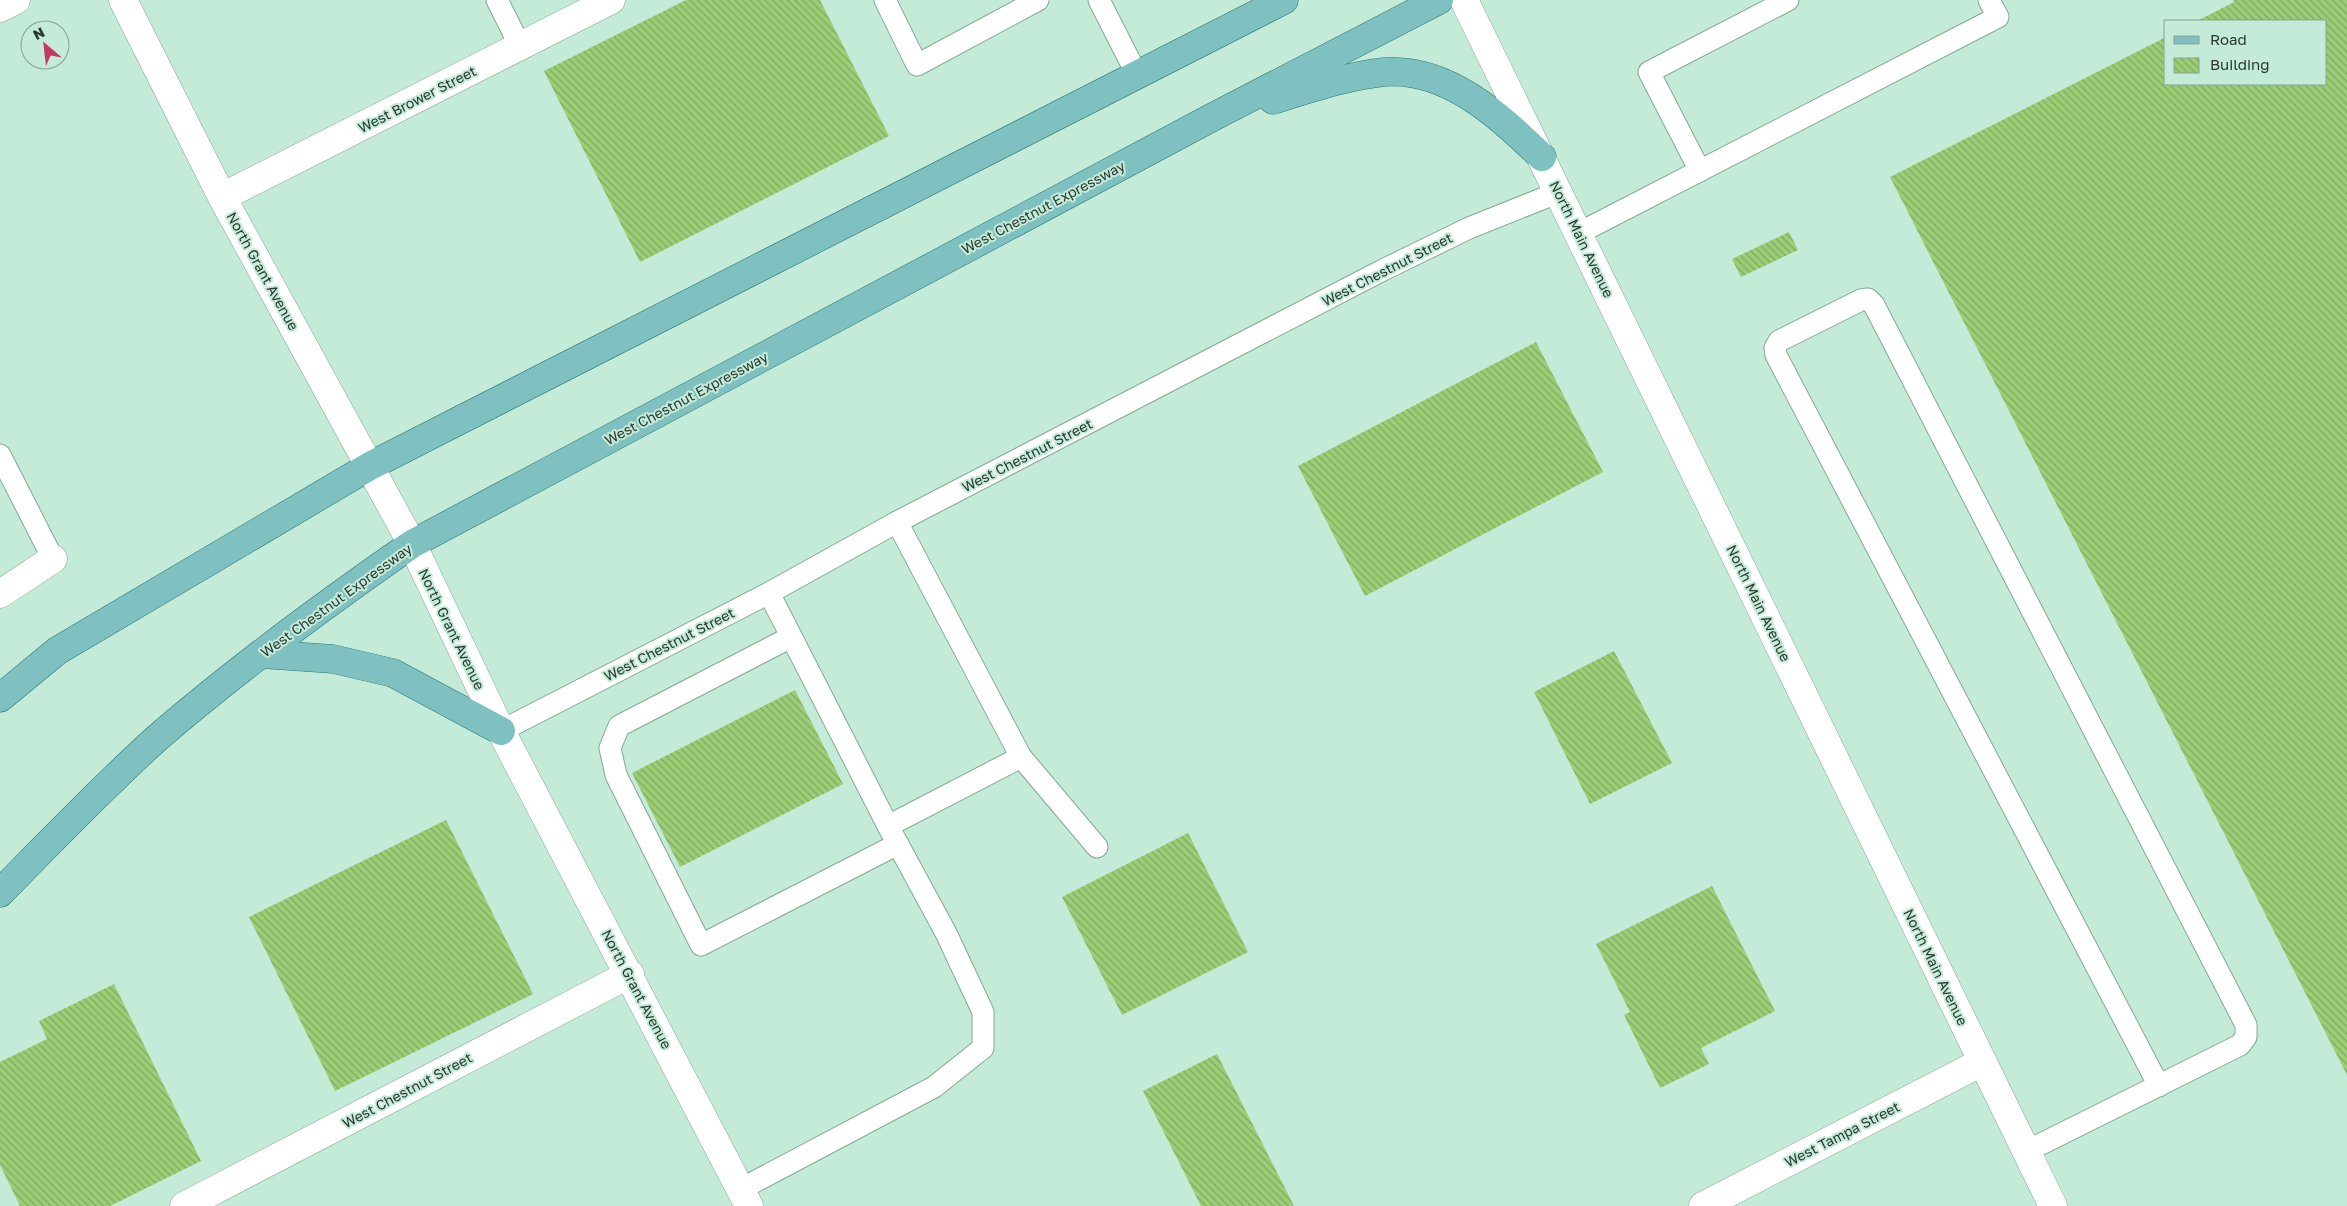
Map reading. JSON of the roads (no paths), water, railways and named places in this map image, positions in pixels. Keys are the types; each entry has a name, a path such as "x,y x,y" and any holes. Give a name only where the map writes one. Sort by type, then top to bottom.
{"main road":[{"path":"0,698 57,651 370,466 1284,0"},
{"name":"West Chestnut Expressway","path":"0,893 156,740 261,654 342,592 412,544 1211,118 1439,0"},
{"path":"1211,118 1354,78 1385,72 1412,73 1436,79 1488,108 1542,157"},
{"path":"261,654 333,659 393,673 501,731"}],"street":[{"path":"0,8 16,0"},
{"name":"North Grant Avenue","path":"123,0 222,198 412,544 501,731 630,974 745,1198"},
{"name":"West Brower Street","path":"222,198 611,0"},
{"name":"North Main Avenue","path":"1464,0 2053,1206"},
{"path":"0,594 53,560"},
{"name":"West Chestnut Street","path":"184,1206 630,974"},
{"name":"West Tampa Street","path":"1703,1206 1982,1062"}],"lane":[{"path":"497,0 520,46"},
{"path":"885,0 917,64 1038,0"},
{"path":"1099,0 1137,75"},
{"path":"1700,171 1649,72 1788,0"},
{"path":"1579,233 1998,17 1989,0"},
{"name":"West Chestnut Street","path":"501,731 769,593 897,522 1381,271 1469,228 1559,192"},
{"path":"2026,1152 2159,1086 2240,1045 2246,1037 2246,1025 1874,304 1868,299 1860,300 1778,341 1775,348 1776,355 2159,1086"},
{"path":"0,455 53,560"},
{"path":"897,522 1021,757 1097,847"},
{"path":"745,1198 934,1087 983,1048 982,1012 946,933 893,835 769,593"},
{"path":"791,637 619,726 610,748 616,775 702,945 893,835 1021,757"}]}
